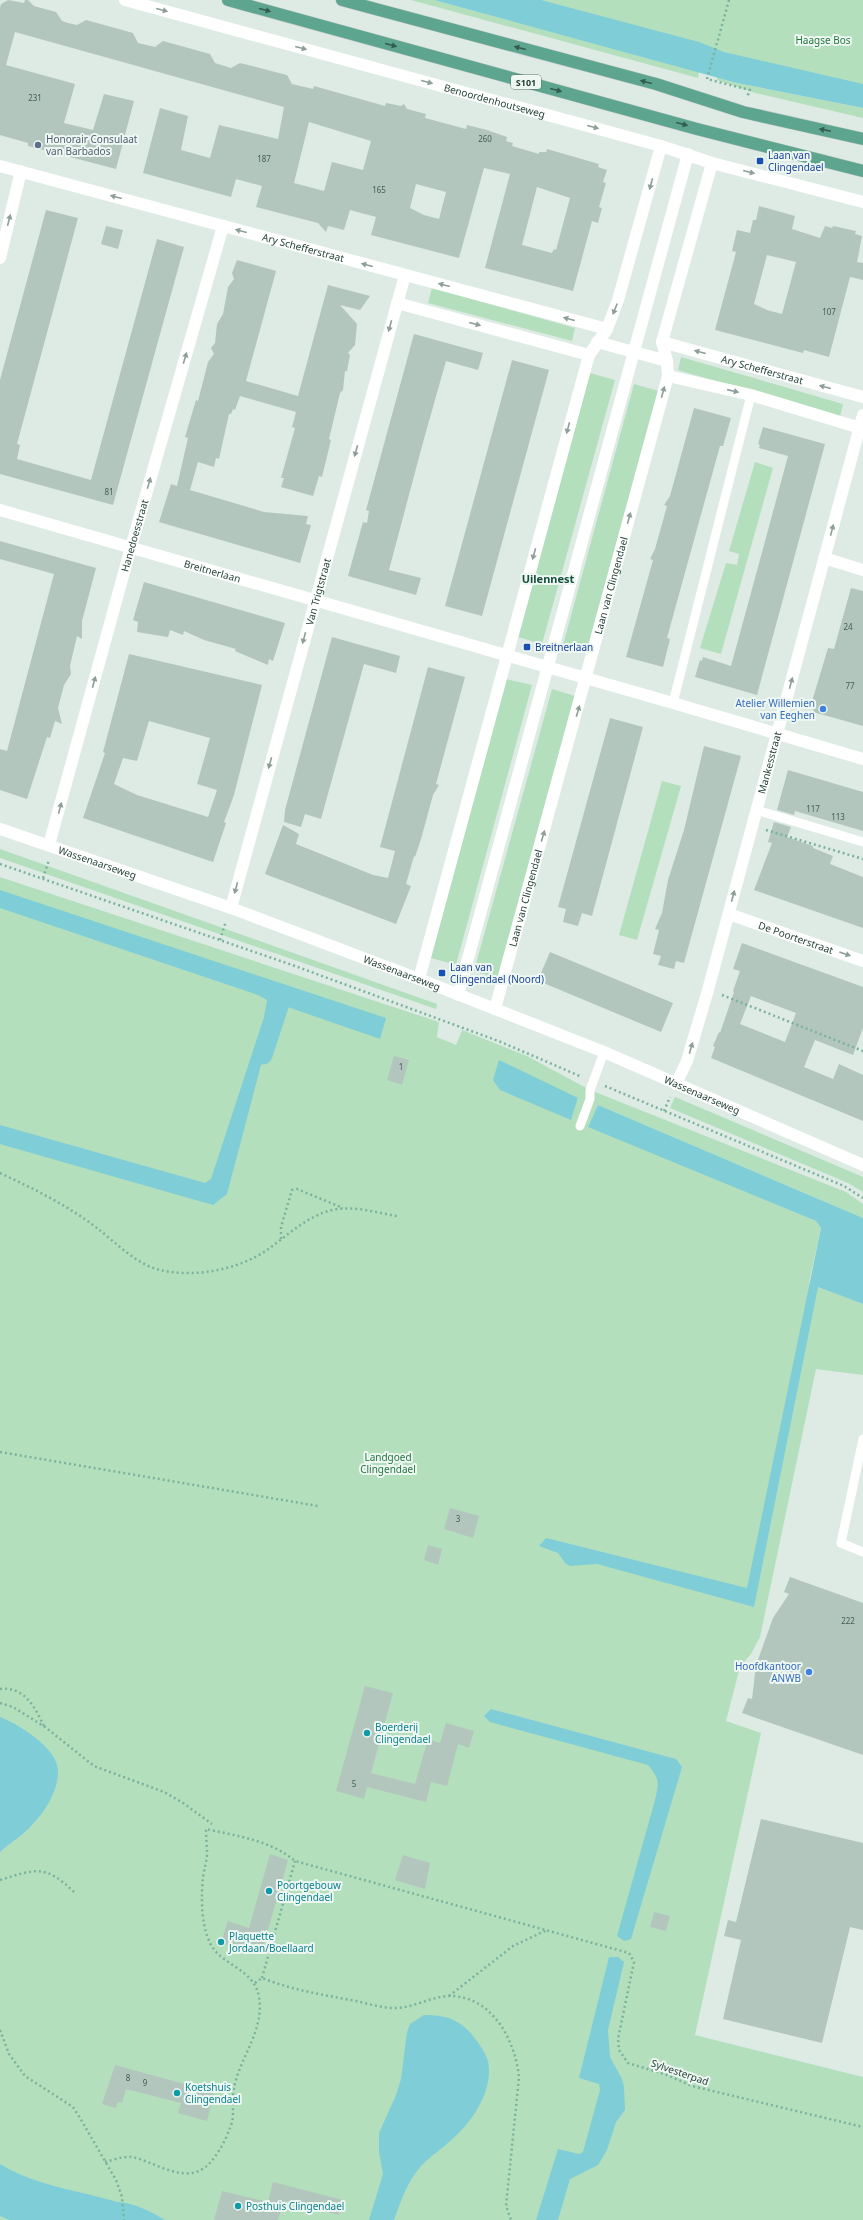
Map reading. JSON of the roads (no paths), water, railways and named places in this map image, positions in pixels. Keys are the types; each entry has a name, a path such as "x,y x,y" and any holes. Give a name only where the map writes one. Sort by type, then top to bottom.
{"main road":[{"name":"S101","path":"228,0 697,129 863,171"},
{"path":"342,0 656,84 743,112 863,139"}],"street":[{"name":"Benoordenhoutseweg","path":"125,0 661,146 712,163 863,202"},
{"path":"419,979 588,355 607,329 618,300 661,146"},
{"path":"458,995 688,154"},
{"path":"662,342 712,163"},
{"name":"Ary Schefferstraat","path":"0,166 607,329"},
{"path":"0,258 21,171"},
{"name":"Hanedoesstraat","path":"49,846 131,547 223,226"},
{"name":"Van Trigtstraat","path":"231,908 404,275"},
{"path":"397,303 588,355"},
{"path":"598,342 667,361"},
{"name":"Ary Schefferstraat","path":"662,342 863,397"},
{"name":"Laan van Clingendael","path":"495,1009 668,376 667,361 662,342"},
{"path":"668,376 751,395 860,428"},
{"name":"Mankesstraat","path":"676,1084 687,1061 708,990 863,415"},
{"name":"Breitnerlaan","path":"0,510 673,703 863,760"},
{"path":"824,558 863,570"},
{"name":"Wassenaarseweg","path":"0,829 231,908 419,979 604,1052 863,1165"},
{"name":"De Poorterstraat","path":"729,914 863,960"}],"lane":[{"path":"673,703 751,395"},
{"path":"756,810 863,842"},
{"path":"580,1126 590,1100 590,1090 604,1052"},
{"path":"863,1439 841,1543 863,1552"}],"water":[{"path":"434,0 541,0 699,42 724,52 863,84 863,108 737,83"},
{"path":"0,890 386,1018 380,1039 282,1005 276,1008 227,1194 213,1205 0,1144 0,1125 205,1183 211,1179 264,1017 267,1000 258,995 0,908"},
{"path":"499,1060 578,1098 571,1120 500,1090 493,1080"},
{"path":"598,1105 863,1218 863,1304 818,1287 754,1607 597,1564 570,1566 566,1564 558,1553 539,1546 546,1538 747,1588 821,1228 816,1221 588,1127"},
{"path":"491,1709 676,1759 682,1767 631,1939 624,1941 617,1936 655,1800 658,1781 655,1774 648,1765 490,1722 484,1716"},
{"path":"0,1717 17,1725 36,1738 51,1754 56,1762 58,1771 52,1796 38,1819 20,1837 0,1852"},
{"path":"609,1957 618,1957 624,1962 608,2030 610,2057 622,2079 624,2087 625,2110 616,2122 607,2150 598,2165 570,2179 558,2220 536,2220 558,2149 579,2154 583,2152 600,2090 599,2084 579,2078"},
{"path":"424,2015 440,2016 453,2020 471,2033 483,2050 488,2061 488,2084 479,2106 465,2126 457,2135 424,2163 413,2176 394,2220 369,2220 383,2174 379,2152 379,2133 396,2095 401,2079 407,2032 410,2024"},
{"path":"0,2164 28,2178 57,2187 117,2202 123,2202 148,2211 165,2220 9,2220 0,2216"}],"waterway":[{"path":"263,1055 283,994"}],"place":[{"name":"Honorair Consulaat van Barbados","path":"38,145"},
{"name":"Laan van Clingendael","path":"760,161"},
{"name":"Breitnerlaan","path":"527,647"},
{"name":"Atelier Willemien van Eeghen","path":"823,709"},
{"name":"Laan van Clingendael (Noord)","path":"442,973"},
{"name":"Hoofdkantoor ANWB","path":"809,1672"},
{"name":"Boerderij Clingendael","path":"367,1733"},
{"name":"Poortgebouw Clingendael","path":"269,1891"},
{"name":"Plaquette Jordaan/Boellaard","path":"221,1942"},
{"name":"Koetshuis Clingendael","path":"177,2093"},
{"name":"Posthuis Clingendael","path":"238,2206"}],"district":[{"name":"Uilennest","path":"548,578"}],"park label":[{"name":"Haagse Bos","path":"823,40"},
{"name":"Landgoed Clingendael","path":"388,1462"}]}
